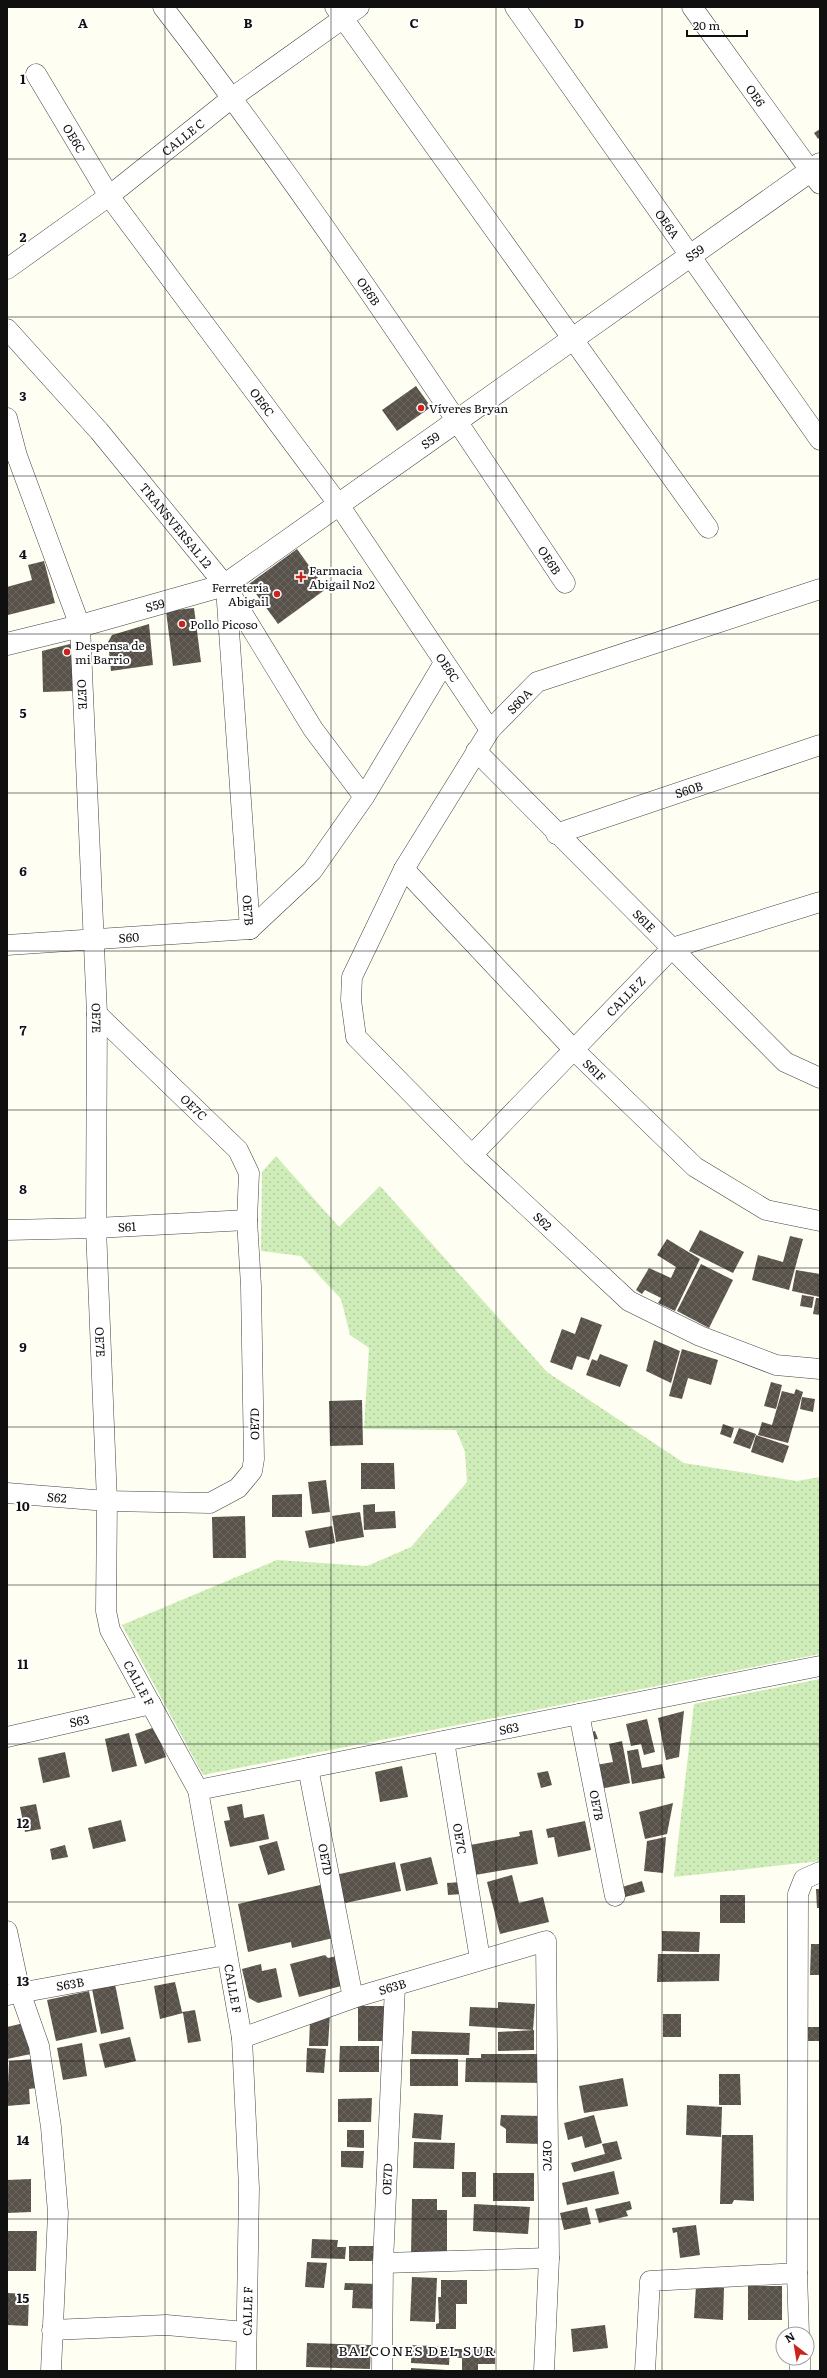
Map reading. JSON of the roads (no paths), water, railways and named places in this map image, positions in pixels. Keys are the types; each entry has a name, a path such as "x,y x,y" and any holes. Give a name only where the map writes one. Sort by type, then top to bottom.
{"street":[{"name":"OE6B","path":"164,7 233,97 456,420 565,583"},
{"name":"CALLE C","path":"7,268 109,196 339,13 359,7"},
{"name":"OE6A","path":"515,7 820,440"},
{"name":"OE6","path":"692,7 817,173"},
{"path":"339,13 708,528"},
{"name":"OE6C","path":"36,74 109,196 339,505 490,730"},
{"name":"S59","path":"7,644 80,626 225,585 691,255 817,173"},
{"name":"TRANSVERSAL 12","path":"7,328 99,431 225,585 313,729 364,797"},
{"name":"OE7E","path":"7,418 17,456 80,626 97,1014 96,1228 107,1501 106,1611 110,1630"},
{"name":"OE7B","path":"225,585 250,929"},
{"name":"S60A","path":"352,977 404,869 476,751 490,730 536,682 820,589"},
{"name":"OE7B","path":"250,929 312,871 364,797 444,662"},
{"name":"S60B","path":"556,834 820,745"},
{"name":"S61E","path":"476,751 556,834 785,1062 820,1078"},
{"name":"S61F","path":"404,869 575,1051 696,1167 766,1210 820,1221"},
{"name":"CALLE Z","path":"472,1156 575,1051 672,948 820,902"},
{"name":"S60","path":"7,945 94,941 250,929"},
{"name":"S62","path":"352,977 351,1000 356,1037 472,1156 629,1302 700,1336 776,1365 820,1369"},
{"name":"OE7C","path":"97,1014 238,1150 249,1173 247,1220"},
{"name":"S61","path":"7,1230 96,1228 247,1220"},
{"name":"OE7D","path":"107,1501 210,1503 238,1488 252,1471 255,1454 247,1220"},
{"name":"S62","path":"7,1493 107,1501"},
{"name":"CALLE F","path":"110,1630 198,1790 242,2038 249,2188 246,2371"},
{"name":"S63","path":"198,1790 820,1666"},
{"name":"S63","path":"7,1737 151,1704"},
{"name":"OE7B","path":"579,1714 615,1896"},
{"name":"OE7C","path":"444,1741 480,1959"},
{"name":"OE7D","path":"308,1768 354,1998"},
{"path":"799,2326 797,2272 798,1894 804,1879 820,1872"},
{"path":"7,1931 14,1993 39,2046 51,2135 58,2213 51,2371"},
{"name":"OE7C","path":"544,2371 549,2258 546,1941"},
{"name":"S63B","path":"242,2038 354,1998 480,1959 546,1941"},
{"name":"S63B","path":"14,1993 227,1955"},
{"name":"OE7D","path":"382,2371 383,2262 395,1986"},
{"path":"383,2262 549,2258"},
{"path":"645,2371 650,2282 797,2272"},
{"path":"52,2330 166,2324 246,2332"}],"place":[{"name":"Víveres Bryan","path":"421,408"},
{"name":"Farmacia Abigail No2","path":"301,577"},
{"name":"Ferretería Abigail","path":"277,594"},
{"name":"Pollo Picoso","path":"182,624"},
{"name":"Despensa de mi Barrio","path":"67,652"}],"district":[{"name":"BALCONES DEL SUR","path":"417,2350"}]}
